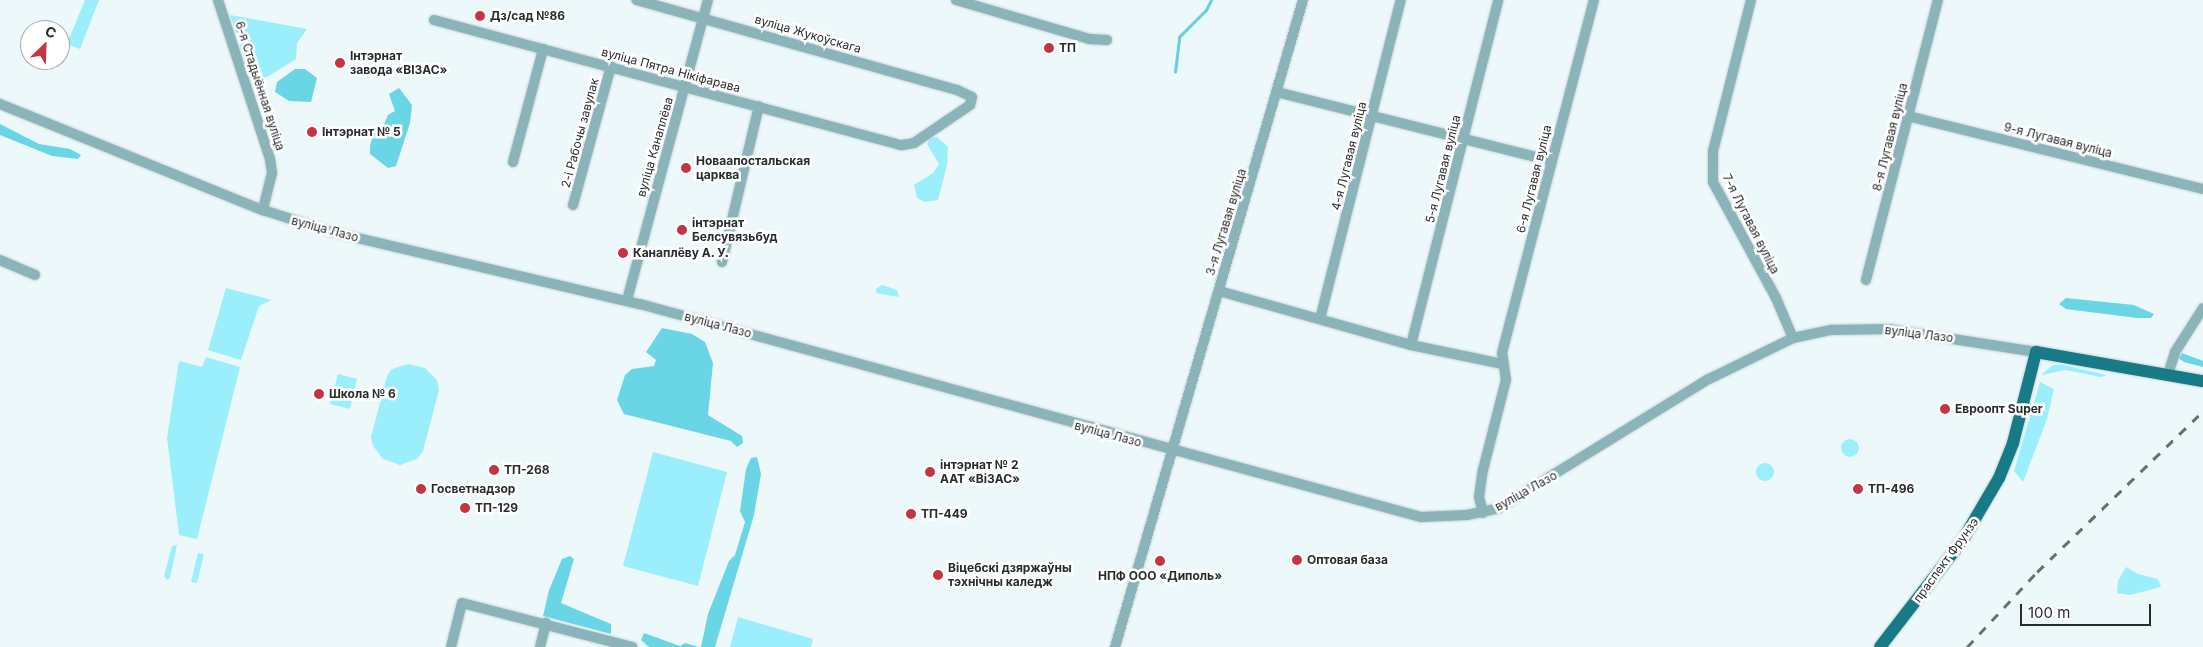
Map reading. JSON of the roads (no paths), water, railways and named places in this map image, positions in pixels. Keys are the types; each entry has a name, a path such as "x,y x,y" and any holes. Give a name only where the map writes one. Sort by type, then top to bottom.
{"main road":[{"name":"вуліца Лазо","path":"2036,352 2203,381"},
{"name":"праспект Фрунзэ","path":"1880,647 1962,541 1999,478 2021,414 2036,352"}],"street":[{"name":"6-я Стадыённая вуліца","path":"218,0 270,159 272,174 262,210"},
{"name":"вуліца Жукоўскага","path":"636,0 957,90 972,98 970,105 914,143 902,145"},
{"name":"вуліца Канаплёва","path":"627,300 708,0"},
{"path":"956,0 1089,39 1108,40"},
{"name":"3-я Лугавая вуліца","path":"1115,647 1170,450 1219,291 1302,0"},
{"name":"4-я Лугавая вуліца","path":"1320,319 1401,0"},
{"name":"5-я Лугавая вуліца","path":"1411,344 1498,0"},
{"name":"6-я Лугавая вуліца","path":"1484,513 1480,488 1506,380 1502,353 1594,0"},
{"name":"7-я Лугавая вуліца","path":"1751,0 1713,151 1713,182 1776,298 1793,338"},
{"name":"8-я Лугавая вуліца","path":"1866,280 1938,0"},
{"name":"вуліца Пятра Нікіфарава","path":"434,20 902,145"},
{"path":"513,162 543,49"},
{"name":"2-і Рабочы завулак","path":"573,205 610,66"},
{"path":"1277,92 1551,161"},
{"name":"вуліца Лазо","path":"0,104 262,210 332,232 627,300 1404,514 1443,518 1484,513 1519,498 1709,379 1793,338 1832,330 1889,329 2036,352"},
{"path":"722,262 759,106"},
{"name":"9-я Лугавая вуліца","path":"1908,116 2203,189"},
{"path":"0,260 35,275"},
{"path":"1219,291 1411,344 1503,364"},
{"path":"2168,374 2174,352 2203,308"},
{"path":"451,647 462,603 632,647"},
{"path":"540,647 546,624"}],"waterway":[{"path":"1175,72 1179,37 1206,10 1211,0"}],"railway":[{"path":"1967,647 2037,572 2203,411"}],"place":[{"name":"Дз/сад №86","path":"480,16"},
{"name":"ТП","path":"1049,48"},
{"name":"Інтэрнат завода «ВІЗАС»","path":"340,63"},
{"name":"Інтэрнат № 5","path":"312,132"},
{"name":"Новаапостальская царква","path":"686,168"},
{"name":"інтэрнат Белсувязьбуд","path":"682,230"},
{"name":"Канаплёву А. У.","path":"623,253"},
{"name":"Школа № 6","path":"319,394"},
{"name":"Евроопт Super","path":"1945,409"},
{"name":"ТП-268","path":"494,470"},
{"name":"інтэрнат № 2 ААТ «ВіЗАС»","path":"930,472"},
{"name":"Госветнадзор","path":"421,489"},
{"name":"ТП-496","path":"1858,489"},
{"name":"ТП-129","path":"465,508"},
{"name":"ТП-449","path":"911,514"},
{"name":"Оптовая база","path":"1297,560"},
{"name":"НПФ ООО «Диполь»","path":"1160,561"},
{"name":"Віцебскі дзяржаўны тэхнічны каледж","path":"938,575"}]}
